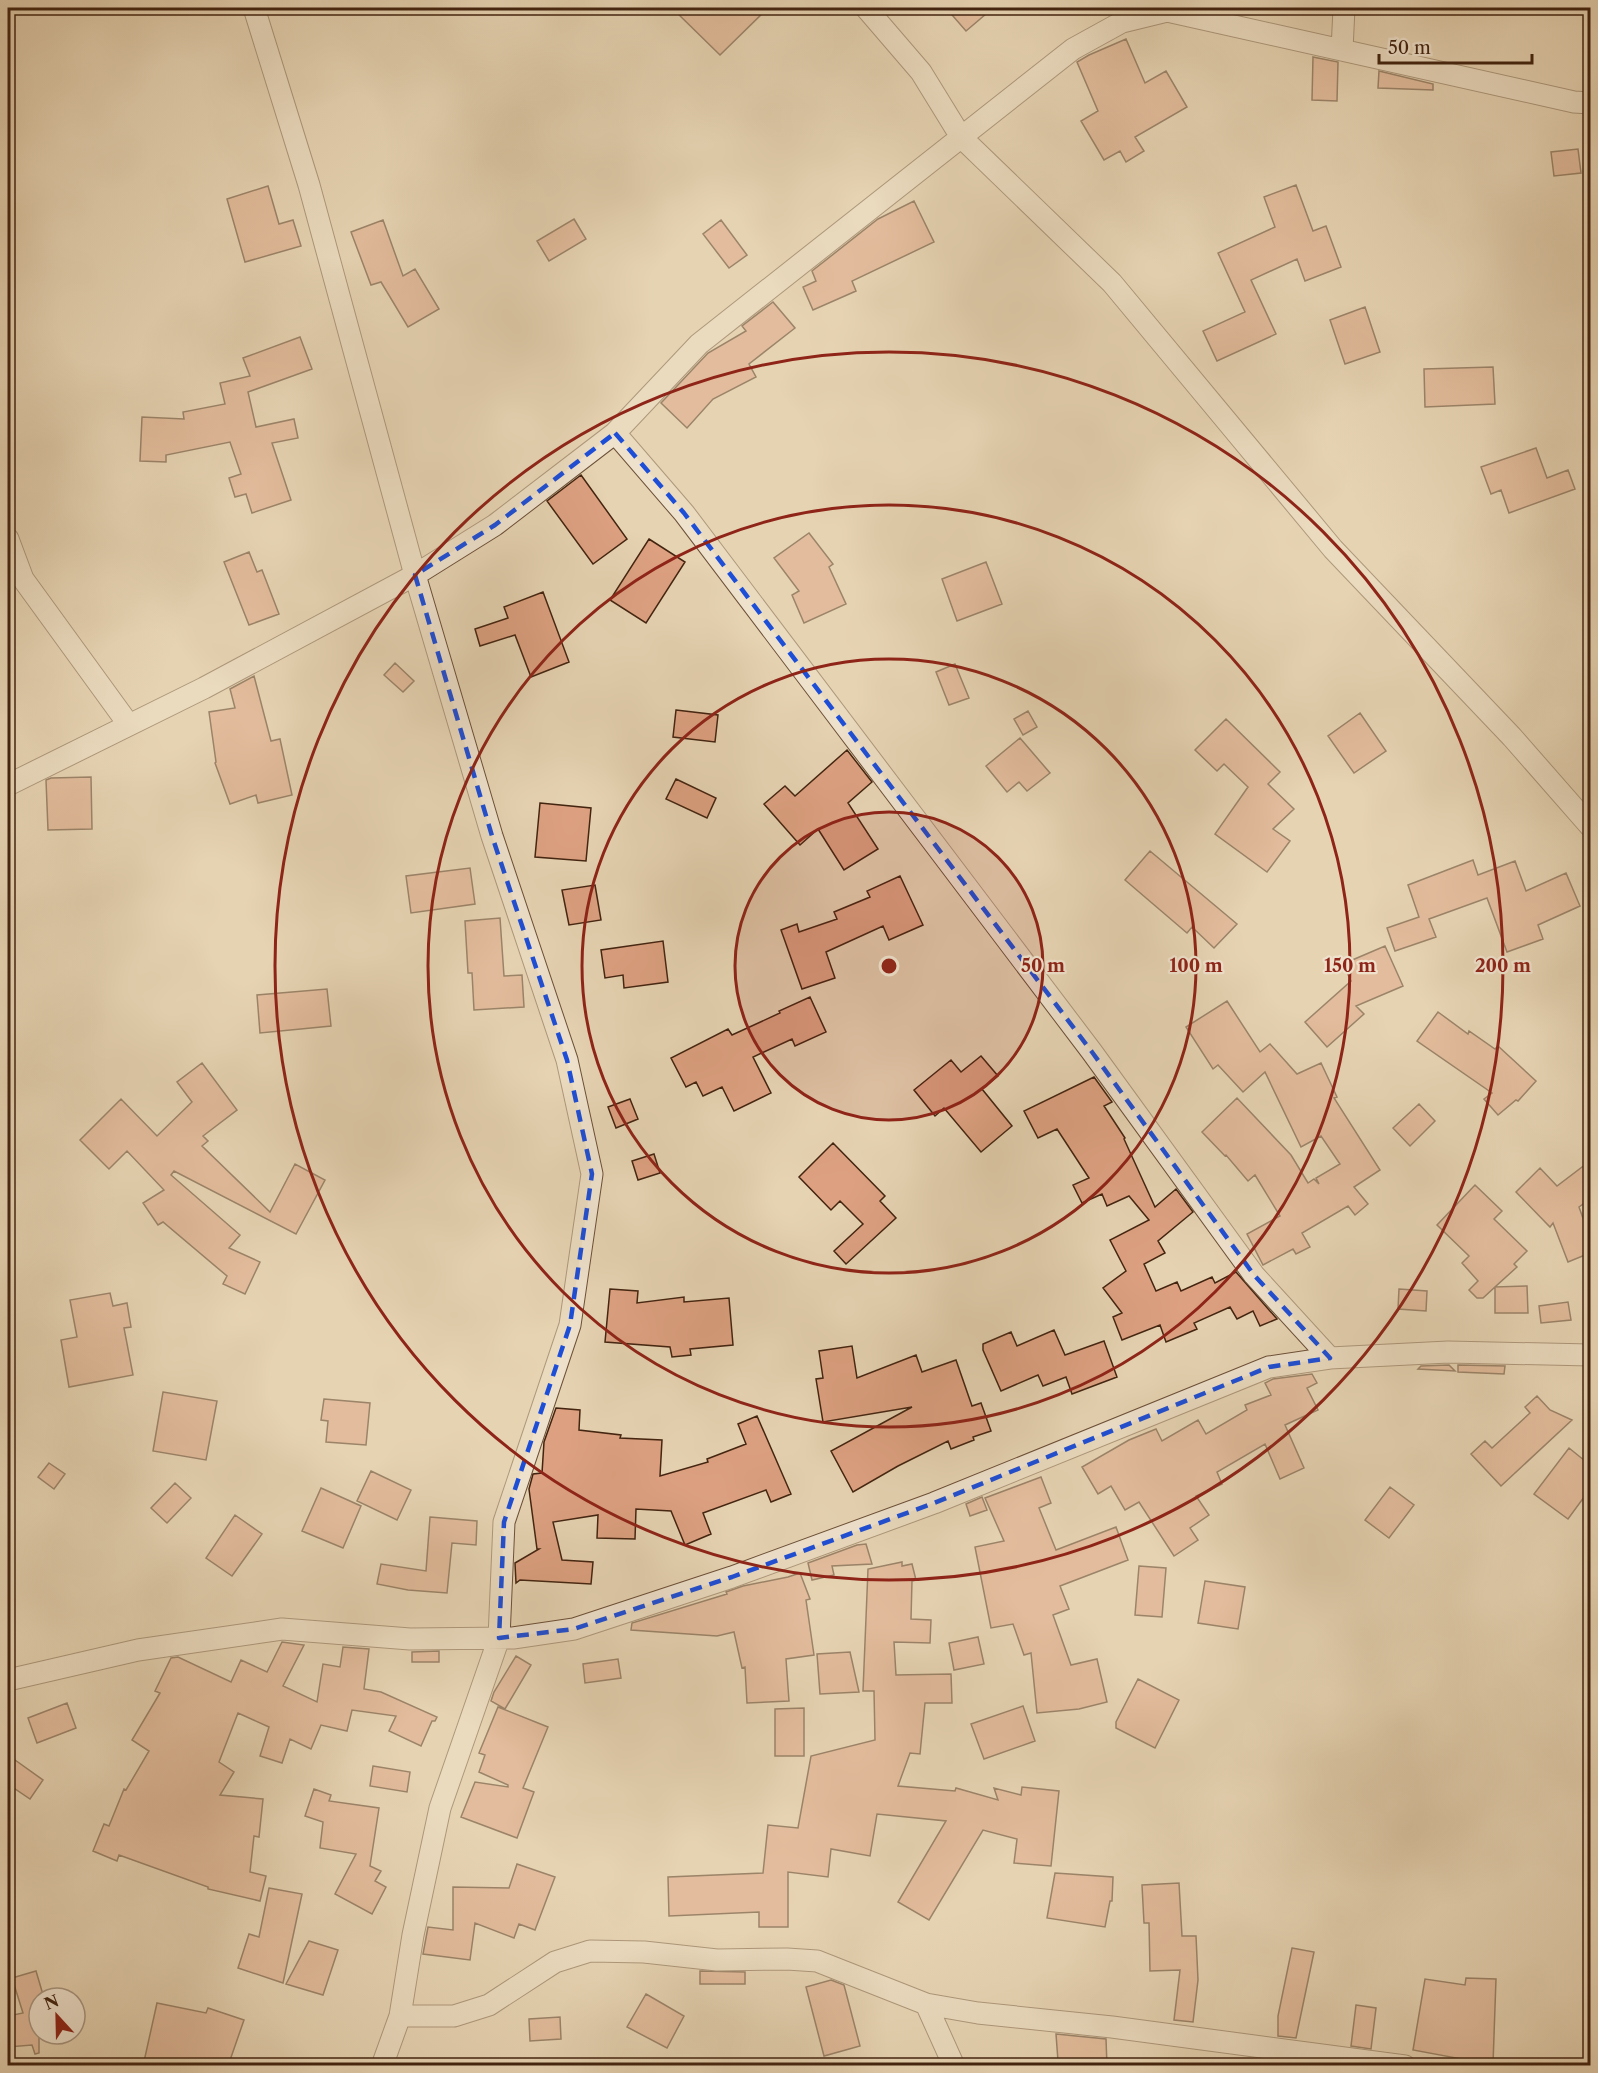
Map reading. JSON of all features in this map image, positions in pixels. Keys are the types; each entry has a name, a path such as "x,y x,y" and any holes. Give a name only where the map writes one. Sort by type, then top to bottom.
{"street":[{"path":"254,8 309,185 415,575 492,836 567,1060 592,1174 570,1325 504,1522 499,1638 440,1808 413,1935 400,2016 382,2066"},
{"path":"866,8 921,72 961,137 1112,283 1333,549 1512,736 1590,826"},
{"path":"1342,50 1344,8"},
{"path":"8,785 204,688 415,575 495,525 615,433 699,344 1073,49 1122,22 1167,11 1574,102 1590,103"},
{"path":"615,433 692,522 1085,1042 1254,1275 1330,1358"},
{"path":"8,539 22,579 129,725"},
{"path":"8,1680 138,1650 282,1629 410,1639 513,1638 574,1629 732,1577 934,1503 1269,1367 1330,1358 1448,1352 1590,1355"},
{"path":"400,2016 454,2016 489,2004 555,1962 590,1951 644,1952 717,1960 787,1959 817,1961 926,2004 978,2013 1112,2027 1308,2059 1405,2066"},
{"path":"926,2004 954,2066"}],"highlighted area":[{"path":"615,433 684,513 1092,1052 1254,1275 1330,1358 1269,1367 934,1503 732,1577 574,1629 499,1638 504,1522 570,1325 592,1174 567,1060 492,836 415,575 495,525"}],"building":[{"path":"672,8 768,8 720,55"},
{"path":"946,8 993,8 966,31"},
{"path":"1126,39 1145,83 1166,71 1187,107 1135,137 1144,151 1126,162 1120,151 1104,160 1081,121 1098,111 1077,62"},
{"path":"1313,57 1338,62 1337,101 1312,100"},
{"path":"1379,71 1433,84 1433,90 1378,88"},
{"path":"1578,149 1581,173 1554,176 1551,152"},
{"path":"1296,185 1313,231 1326,226 1341,267 1305,281 1297,259 1251,280 1276,334 1217,361 1203,331 1245,312 1218,253 1275,227 1264,197"},
{"path":"268,186 279,224 293,220 301,246 245,262 227,199"},
{"path":"914,201 934,242 852,281 856,291 813,310 803,287 816,281 812,271 878,219"},
{"path":"574,219 586,239 549,261 537,241"},
{"path":"383,220 403,276 415,269 439,309 408,327 381,282 371,285 351,232"},
{"path":"721,220 747,255 729,268 703,234"},
{"path":"773,302 795,328 749,364 756,377 713,399 687,428 661,403 708,353 746,331 742,326"},
{"path":"1365,307 1380,352 1345,364 1330,320"},
{"path":"300,337 312,369 248,392 256,427 294,419 298,438 272,443 291,500 252,513 246,494 235,497 229,478 241,474 230,442 166,455 166,462 140,461 142,417 184,419 183,412 225,404 220,383 250,376 243,358"},
{"path":"1493,367 1495,404 1425,407 1424,369"},
{"path":"1536,448 1547,478 1568,470 1575,489 1509,513 1501,490 1491,494 1481,467"},
{"path":"581,475 627,539 593,564 547,501"},
{"path":"809,533 833,564 829,567 846,604 804,623 792,595 799,591 774,558"},
{"path":"649,539 685,562 646,623 610,600"},
{"path":"249,552 257,572 262,570 279,614 249,625 224,562"},
{"path":"986,562 1002,604 957,621 942,579"},
{"path":"543,592 569,662 531,677 515,635 480,646 475,629 508,618 504,607"},
{"path":"395,663 414,681 403,692 384,675"},
{"path":"955,664 969,698 949,705 936,672"},
{"path":"254,676 271,741 280,739 292,795 258,803 256,795 230,804 215,763 209,712 235,708 230,689"},
{"path":"676,710 718,715 715,742 673,737"},
{"path":"1028,711 1037,727 1023,735 1014,719"},
{"path":"1360,713 1386,751 1354,773 1328,736"},
{"path":"1226,719 1280,772 1268,784 1294,809 1273,829 1290,841 1267,872 1215,834 1248,787 1224,764 1217,771 1195,750"},
{"path":"1020,738 1050,773 1027,791 1019,782 1007,792 986,766"},
{"path":"847,750 872,782 848,803 878,849 844,870 818,829 800,845 764,804 785,786 795,796"},
{"path":"91,777 92,829 48,830 46,780"},
{"path":"676,779 716,798 707,818 666,799"},
{"path":"540,803 591,808 586,861 535,857"},
{"path":"1150,851 1237,924 1214,948 1192,927 1187,933 1125,880"},
{"path":"1473,860 1478,875 1515,861 1526,891 1566,873 1580,906 1538,925 1543,939 1507,952 1487,898 1429,919 1436,937 1395,951 1387,928 1419,917 1408,885"},
{"path":"470,868 475,904 411,913 406,876"},
{"path":"900,876 923,925 889,940 883,926 826,952 835,978 802,989 781,930 797,924 799,932 837,919 834,912 870,897 867,891"},
{"path":"595,885 601,920 569,925 562,890"},
{"path":"500,918 504,976 522,975 524,1007 474,1010 472,973 468,973 465,921"},
{"path":"663,941 668,982 624,988 623,975 605,978 601,950"},
{"path":"1385,946 1403,986 1356,1006 1364,1014 1327,1047 1305,1022 1351,981 1343,964"},
{"path":"327,989 331,1026 260,1033 257,995"},
{"path":"810,997 826,1032 795,1046 792,1039 753,1057 771,1093 734,1111 722,1087 703,1096 696,1082 686,1087 671,1058 728,1029 732,1035"},
{"path":"1227,1001 1260,1052 1270,1044 1297,1074 1321,1063 1337,1097 1334,1098 1380,1170 1354,1187 1368,1204 1355,1215 1348,1206 1302,1233 1310,1247 1296,1254 1293,1249 1263,1265 1247,1234 1280,1216 1255,1175 1248,1181 1202,1132 1237,1098 1291,1155 1308,1183 1314,1179 1319,1184 1316,1178 1340,1164 1321,1136 1301,1147 1265,1072 1243,1092 1218,1065 1213,1069 1186,1027"},
{"path":"1438,1012 1468,1034 1469,1031 1495,1049 1498,1046 1536,1081 1518,1101 1516,1100 1498,1115 1484,1099 1492,1093 1417,1041"},
{"path":"981,1056 998,1076 982,1089 1012,1126 981,1152 944,1108 935,1116 914,1090 951,1060 961,1072"},
{"path":"202,1063 237,1110 203,1136 208,1141 202,1146 270,1212 295,1164 325,1180 296,1234 174,1171 171,1175 240,1235 229,1248 260,1262 245,1294 223,1284 227,1276 163,1222 158,1225 143,1203 164,1190 127,1151 109,1169 80,1140 121,1099 157,1136 192,1102 177,1082"},
{"path":"1094,1077 1112,1102 1104,1106 1125,1138 1155,1207 1176,1189 1193,1212 1158,1241 1165,1253 1144,1264 1156,1291 1177,1282 1181,1291 1212,1277 1215,1283 1236,1272 1277,1319 1260,1326 1253,1311 1237,1319 1230,1307 1194,1323 1197,1329 1166,1342 1160,1325 1122,1340 1113,1317 1122,1313 1103,1288 1126,1271 1110,1240 1149,1220 1129,1196 1107,1206 1102,1194 1082,1203 1073,1185 1089,1178 1057,1129 1038,1138 1024,1111"},
{"path":"630,1099 638,1119 616,1128 608,1107"},
{"path":"1419,1104 1435,1121 1410,1146 1393,1128"},
{"path":"833,1143 885,1196 880,1201 896,1218 846,1264 834,1251 863,1224 840,1201 831,1210 799,1177"},
{"path":"654,1154 660,1173 638,1180 632,1161"},
{"path":"1590,1161 1590,1199 1579,1207 1590,1238 1590,1253 1568,1262 1553,1223 1550,1227 1516,1192 1540,1168 1557,1186"},
{"path":"1475,1185 1502,1211 1494,1219 1527,1251 1514,1264 1517,1267 1483,1298 1477,1298 1469,1290 1478,1281 1462,1263 1469,1256 1437,1225"},
{"path":"1527,1286 1528,1313 1495,1313 1495,1287"},
{"path":"610,1289 638,1291 637,1303 684,1297 684,1302 729,1298 733,1345 690,1349 691,1355 672,1357 670,1347 605,1342"},
{"path":"1399,1289 1427,1291 1426,1311 1398,1309"},
{"path":"110,1293 113,1306 127,1303 131,1327 124,1328 133,1375 69,1387 61,1340 77,1337 70,1300"},
{"path":"1568,1302 1571,1320 1541,1323 1539,1306"},
{"path":"1054,1330 1065,1355 1104,1341 1117,1377 1072,1394 1066,1377 1043,1386 1038,1375 1001,1391 983,1350 983,1344 1011,1332 1017,1346"},
{"path":"852,1346 857,1378 916,1355 922,1372 956,1360 972,1406 981,1403 991,1431 973,1437 974,1440 951,1449 948,1441 853,1492 831,1451 912,1407 823,1422 816,1379 823,1378 819,1351"},
{"path":"1449,1365 1455,1371 1418,1369 1421,1366"},
{"path":"1458,1365 1505,1366 1504,1374 1458,1372"},
{"path":"1312,1374 1317,1383 1307,1388 1318,1410 1285,1425 1304,1468 1280,1479 1265,1444 1217,1472 1222,1484 1196,1496 1209,1515 1190,1528 1198,1540 1174,1556 1139,1502 1125,1510 1111,1486 1098,1494 1082,1467 1129,1440 1156,1429 1162,1441 1198,1420 1206,1434 1247,1410 1245,1405 1271,1395 1265,1383 1273,1379"},
{"path":"163,1392 217,1401 206,1460 153,1451"},
{"path":"1537,1396 1550,1410 1572,1420 1501,1486 1471,1454 1485,1441 1492,1448 1530,1413 1525,1407"},
{"path":"324,1399 370,1403 366,1445 326,1442 328,1421 321,1420"},
{"path":"556,1408 580,1410 579,1430 621,1435 620,1438 662,1440 660,1476 708,1462 707,1459 746,1444 738,1424 757,1416 791,1494 771,1502 766,1490 703,1513 711,1534 685,1545 671,1511 636,1509 635,1539 597,1538 598,1515 553,1522 562,1560 593,1562 591,1584 520,1580 516,1583 515,1563 539,1549 537,1549 529,1489 533,1474 542,1473 544,1442"},
{"path":"1569,1448 1590,1465 1590,1489 1568,1519 1534,1494"},
{"path":"49,1463 65,1474 54,1489 38,1477"},
{"path":"371,1471 411,1490 397,1520 357,1501"},
{"path":"1041,1477 1051,1503 1039,1508 1056,1550 1116,1527 1128,1560 1060,1586 1069,1609 1053,1615 1071,1665 1097,1659 1107,1702 1079,1709 1037,1713 1031,1653 1024,1655 1013,1624 991,1628 975,1547 1004,1541 985,1498"},
{"path":"175,1483 191,1498 167,1523 151,1508"},
{"path":"1390,1487 1414,1505 1389,1538 1365,1520"},
{"path":"321,1488 361,1506 343,1548 302,1531"},
{"path":"982,1497 987,1510 970,1516 966,1504"},
{"path":"235,1515 262,1534 232,1576 206,1558"},
{"path":"430,1517 477,1521 476,1545 452,1543 447,1593 408,1590 377,1584 381,1564 426,1571"},
{"path":"866,1544 872,1564 832,1566 834,1575 812,1580 808,1563 857,1545"},
{"path":"902,1562 902,1566 912,1564 916,1580 912,1581 911,1619 931,1620 930,1643 894,1642 896,1675 951,1674 952,1703 925,1703 920,1754 910,1753 898,1786 955,1791 956,1788 998,1800 994,1788 1021,1795 1022,1787 1059,1791 1051,1866 1014,1863 1017,1839 983,1830 929,1920 898,1902 946,1821 877,1814 870,1856 831,1849 828,1877 788,1872 788,1927 759,1927 759,1912 669,1916 668,1877 763,1873 768,1825 798,1828 811,1756 875,1740 874,1691 863,1691 868,1569"},
{"path":"1139,1566 1166,1568 1162,1617 1135,1615"},
{"path":"800,1573 810,1599 806,1600 814,1655 786,1659 789,1701 747,1703 745,1667 742,1668 734,1632 717,1636 631,1630 632,1623 727,1594 726,1592 743,1586"},
{"path":"1205,1581 1245,1587 1238,1629 1198,1623"},
{"path":"978,1637 984,1664 954,1670 949,1643"},
{"path":"282,1642 304,1645 283,1686 317,1702 323,1664 340,1667 343,1647 369,1649 364,1689 381,1692 437,1717 435,1721 432,1721 421,1746 389,1731 396,1716 352,1710 347,1731 321,1725 311,1749 290,1739 282,1763 260,1756 269,1727 238,1713 219,1762 234,1772 220,1795 263,1799 259,1837 254,1836 250,1872 266,1876 260,1901 208,1889 208,1887 119,1855 117,1861 93,1851 104,1824 109,1826 124,1789 126,1790 149,1751 132,1740 160,1693 155,1691 171,1658 178,1657 231,1682 241,1660 267,1672"},
{"path":"439,1651 439,1662 412,1662 412,1652"},
{"path":"850,1652 859,1692 820,1694 817,1654"},
{"path":"516,1656 531,1665 505,1709 491,1701"},
{"path":"618,1659 621,1678 585,1683 583,1664"},
{"path":"1138,1679 1179,1700 1155,1748 1116,1728 1116,1722"},
{"path":"67,1703 76,1728 37,1743 28,1718"},
{"path":"1023,1706 1035,1741 984,1759 971,1724"},
{"path":"498,1707 548,1727 523,1788 534,1792 517,1838 461,1817 475,1782 508,1787 479,1772 485,1755 479,1753"},
{"path":"804,1708 804,1756 775,1756 775,1709"},
{"path":"8,1755 43,1780 30,1799 8,1784"},
{"path":"373,1766 410,1772 407,1792 370,1786"},
{"path":"314,1789 331,1795 329,1801 379,1808 370,1866 381,1871 375,1881 386,1887 372,1914 335,1894 356,1854 320,1848 323,1822 305,1816"},
{"path":"517,1864 555,1877 535,1930 519,1924 514,1938 475,1923 470,1960 423,1954 428,1927 453,1930 453,1887 509,1888"},
{"path":"1055,1873 1113,1877 1112,1901 1110,1901 1105,1927 1047,1918"},
{"path":"1179,1883 1182,1936 1196,1936 1198,1980 1193,2022 1174,2020 1180,1970 1150,1971 1149,1923 1144,1923 1142,1885"},
{"path":"269,1888 302,1894 283,1983 238,1968 249,1934 259,1937"},
{"path":"309,1941 338,1950 323,1995 286,1984"},
{"path":"1292,1948 1314,1952 1296,2038 1278,2036 1278,2016"},
{"path":"36,1971 40,1986 27,1986 27,2045 8,2047 8,2016 23,2013 12,1978"},
{"path":"700,1971 745,1972 745,1984 700,1984"},
{"path":"1466,1978 1496,1979 1493,2064 1462,2063 1462,2059 1413,2050 1425,1979 1465,1985"},
{"path":"831,1980 844,1985 860,2046 824,2056 806,1987"},
{"path":"646,1994 684,2016 667,2048 627,2027"},
{"path":"157,2003 206,2013 208,2008 244,2020 228,2066 143,2066"},
{"path":"1356,2005 1376,2008 1371,2049 1351,2046"},
{"path":"560,2017 561,2039 530,2041 529,2019"},
{"path":"1056,2034 1106,2039 1107,2066 1065,2066 1065,2061 1058,2061"},
{"path":"32,2046 39,2046 39,2053 35,2054"}]}
